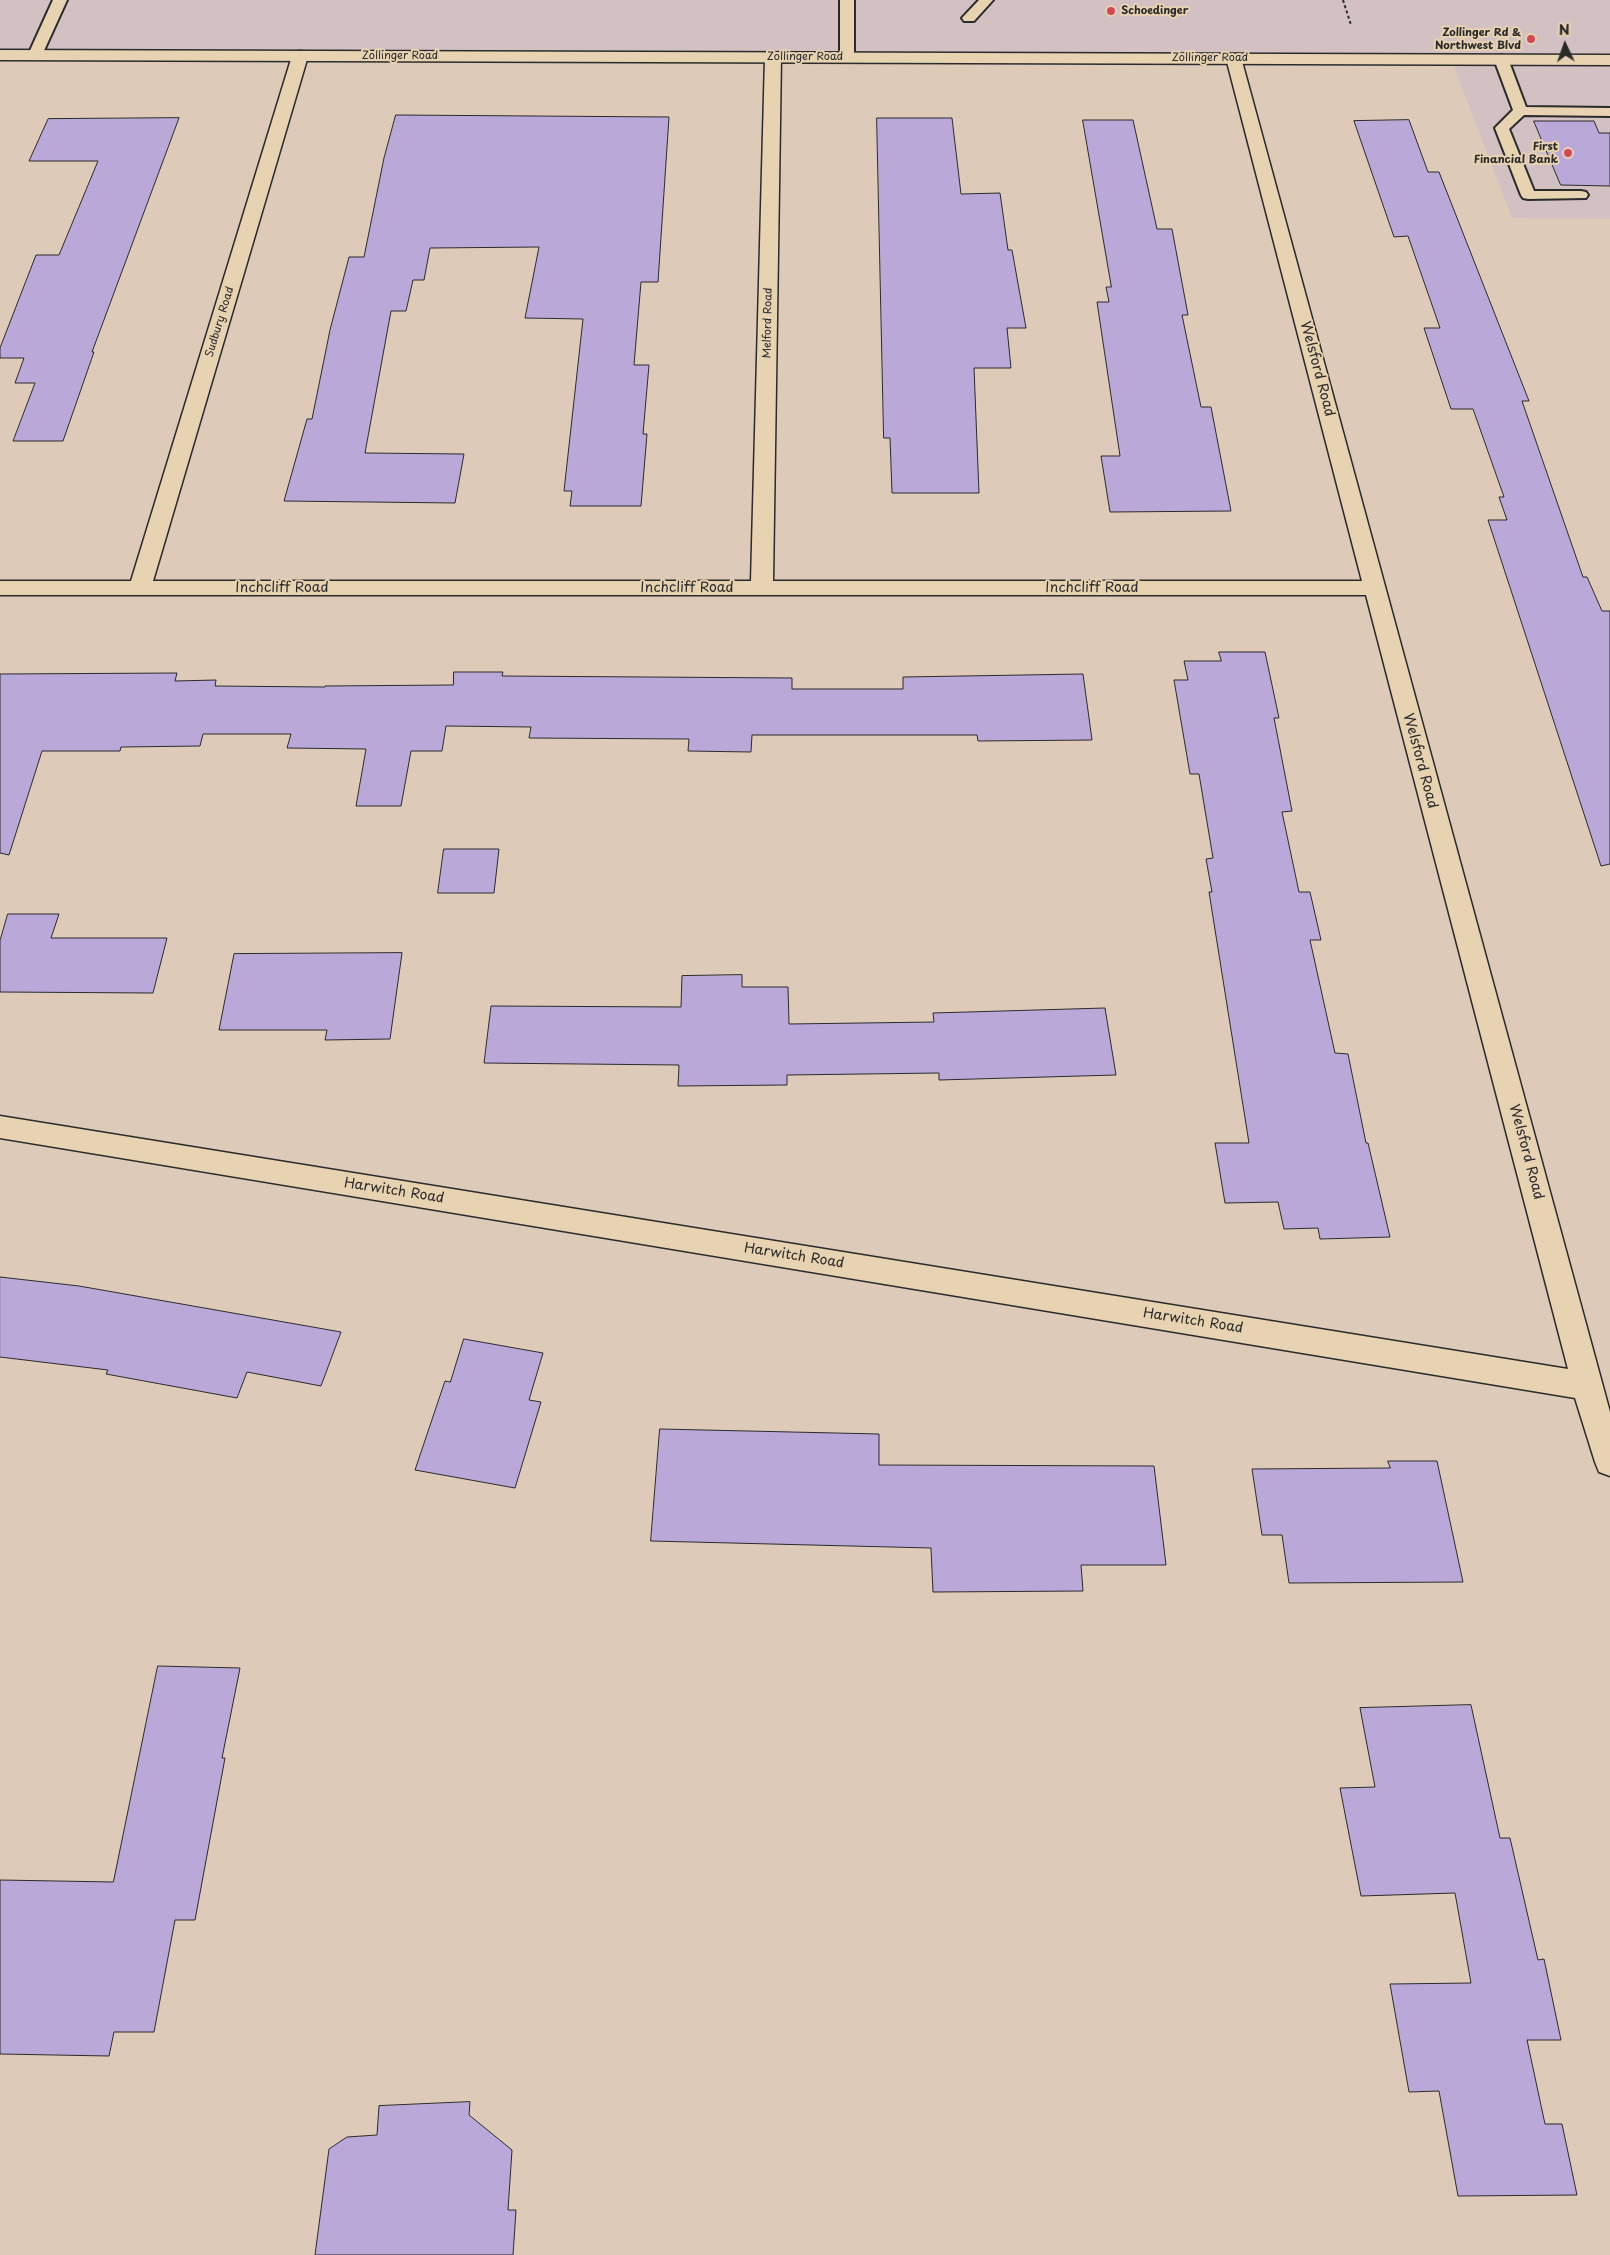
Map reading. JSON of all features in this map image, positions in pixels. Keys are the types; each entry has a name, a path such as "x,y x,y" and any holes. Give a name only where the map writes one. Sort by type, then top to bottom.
{"street":[{"name":"Zollinger Road","path":"0,55 1610,60"},
{"name":"Sudbury Road","path":"140,588 300,56"},
{"name":"Melford Road","path":"762,588 773,57"},
{"name":"Welsford Road","path":"1234,58 1587,1386 1610,1462"},
{"name":"Inchcliff Road","path":"0,588 1374,588"},
{"name":"Harwitch Road","path":"0,1127 1587,1386"}],"lane":[{"path":"35,55 60,0"},
{"path":"847,0 847,57"},
{"path":"969,18 986,0"},
{"path":"1501,59 1520,111"},
{"path":"1581,195 1528,195 1502,128 1520,111 1610,112"}],"path":[{"path":"1343,0 1351,26"}],"shaded area":[{"path":"0,0 1610,0 1610,219 1512,218 1451,59 0,55"}],"building":[{"path":"396,115 669,117 658,282 641,282 634,365 649,365 643,434 647,434 641,506 570,506 572,491 564,491 583,319 525,318 539,247 430,248 424,280 413,280 406,311 391,311 365,453 464,454 455,503 284,501 307,419 312,419 330,330 349,257 364,257 384,158"},
{"path":"179,118 92,352 94,352 63,441 13,441 35,383 15,383 24,358 0,358 0,348 36,255 59,255 98,161 29,161 48,119"},
{"path":"877,118 952,118 961,194 1000,193 1008,250 1012,250 1026,328 1007,328 1011,368 974,368 979,493 892,493 890,438 884,438"},
{"path":"1083,120 1133,120 1157,229 1172,229 1188,315 1182,315 1201,407 1211,407 1231,511 1110,512 1101,456 1120,456 1097,302 1109,302 1106,287 1111,287"},
{"path":"1409,120 1428,172 1439,172 1529,401 1522,401 1583,577 1587,577 1602,611 1610,611 1610,864 1601,866 1488,520 1507,520 1499,497 1504,497 1473,409 1451,409 1424,328 1440,328 1408,236 1394,237 1354,121"},
{"name":"First Financial Bank","path":"1534,121 1594,121 1599,133 1610,133 1610,186 1561,185"},
{"path":"1219,652 1265,652 1279,718 1274,718 1292,811 1282,812 1299,892 1310,892 1321,940 1310,940 1335,1053 1348,1054 1366,1143 1368,1143 1390,1237 1320,1239 1318,1228 1284,1229 1278,1202 1225,1203 1215,1143 1249,1143 1209,892 1212,892 1206,859 1213,858 1199,774 1190,774 1174,680 1188,680 1184,661 1221,661"},
{"path":"454,672 503,672 502,676 792,678 792,689 903,689 903,677 1083,674 1092,740 978,741 977,735 752,735 751,752 688,751 689,739 529,738 531,727 446,726 442,751 411,751 401,806 356,806 366,749 287,748 291,734 203,734 200,746 121,747 120,751 42,751 9,855 0,853 0,674 177,673 175,681 216,680 215,686 325,687 453,685"},
{"path":"444,849 499,849 494,893 438,893"},
{"path":"8,914 59,914 51,938 167,938 153,993 0,992 0,941"},
{"path":"402,953 390,1039 325,1040 327,1030 219,1030 234,954"},
{"path":"742,975 742,987 788,987 789,1024 934,1022 933,1013 1105,1008 1116,1075 939,1080 939,1073 787,1075 787,1085 678,1086 679,1065 484,1063 491,1006 681,1007 682,976"},
{"path":"0,1277 79,1286 341,1332 321,1386 247,1372 237,1398 106,1374 108,1370 0,1357"},
{"path":"464,1339 543,1353 529,1400 541,1402 515,1488 415,1470 445,1381 450,1382"},
{"path":"660,1429 879,1434 879,1465 1154,1466 1166,1565 1081,1565 1083,1591 933,1592 931,1548 651,1541"},
{"path":"1388,1461 1437,1461 1463,1582 1289,1583 1282,1535 1262,1535 1252,1469 1390,1468"},
{"path":"158,1666 240,1668 222,1758 225,1758 195,1920 175,1920 154,2032 114,2032 109,2056 0,2054 0,1880 113,1882"},
{"path":"1471,1705 1500,1838 1510,1838 1538,1960 1544,1959 1561,2040 1527,2040 1545,2124 1562,2124 1577,2195 1458,2196 1439,2091 1409,2092 1390,1984 1471,1983 1455,1893 1361,1896 1340,1788 1375,1787 1360,1708"},
{"path":"470,2102 469,2115 512,2150 508,2210 516,2210 513,2255 315,2255 329,2149 347,2137 377,2135 379,2106"}],"place":[{"name":"Schoedinger","path":"1111,11"},
{"name":"Zollinger Rd & Northwest Blvd","path":"1531,39"},
{"name":"First Financial Bank","path":"1568,153"}]}
